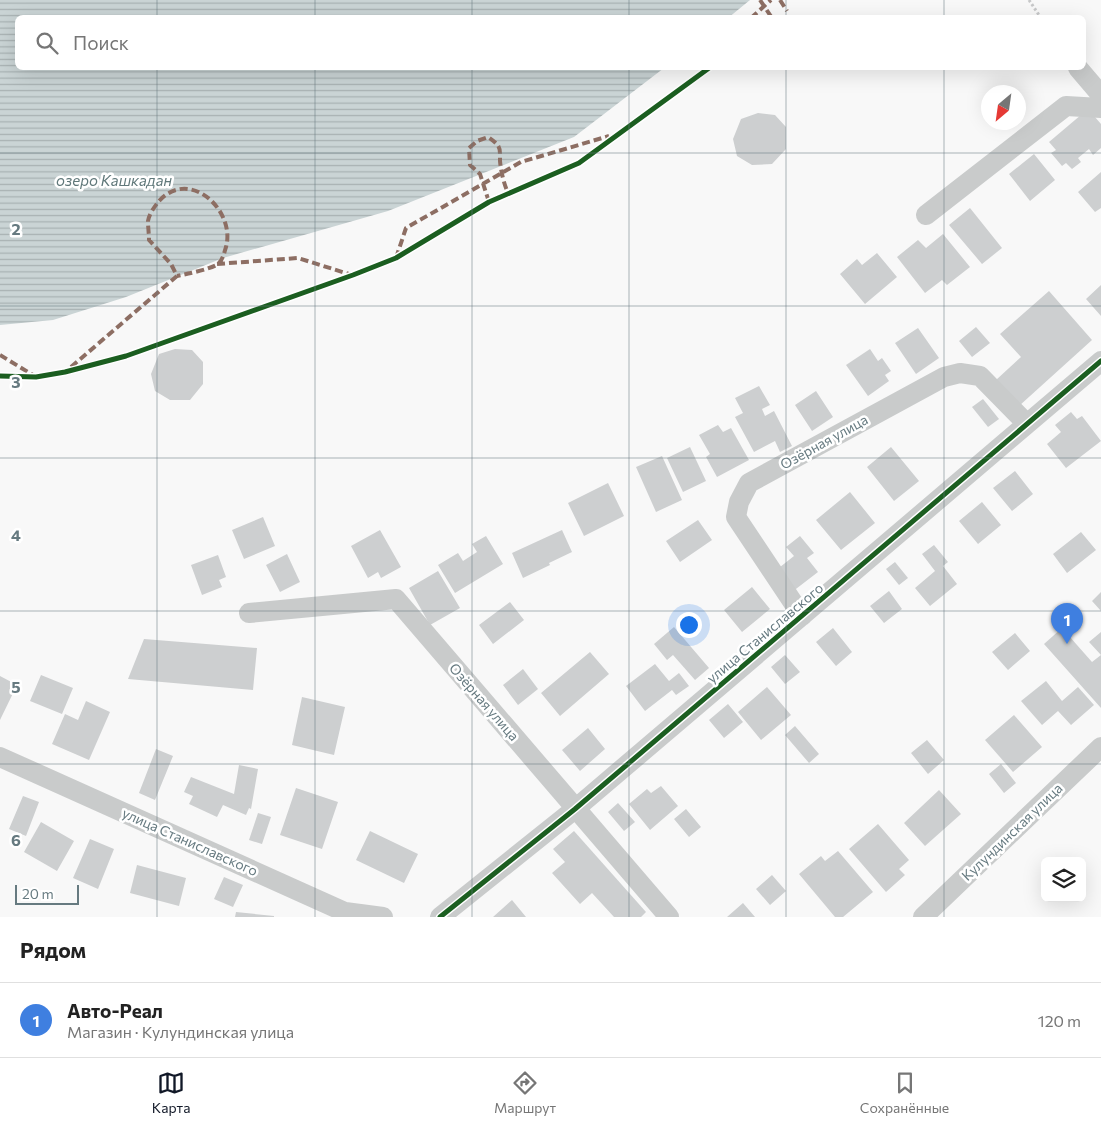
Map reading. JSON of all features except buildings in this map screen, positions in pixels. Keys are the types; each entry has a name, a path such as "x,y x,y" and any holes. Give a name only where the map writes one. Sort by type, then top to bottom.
{"street":[{"path":"1080,70 1101,95"},
{"path":"926,215 1066,106 1101,108"},
{"name":"улица Станиславского","path":"440,917 576,809 1101,362"},
{"name":"Озёрная улица","path":"802,616 736,517 739,502 749,483 944,377 960,373 980,376 1027,424"},
{"name":"Озёрная улица","path":"249,614 396,598 669,917"},
{"name":"Кулундинская улица","path":"923,917 1101,747"},
{"name":"улица Станиславского","path":"0,757 345,914 383,917"}],"path":[{"path":"1029,0 1039,15"}],"water":[{"name":"озеро Кашкадан","path":"0,0 750,0 732,15 15,15 15,70 661,70 574,137 388,211 223,258 126,297 53,320 0,325"}],"marked path":[{"path":"760,0 770,15"},
{"path":"754,15 771,0"},
{"path":"780,0 787,11"},
{"path":"396,258 406,228 521,162 609,136"},
{"path":"489,202 480,174 470,165 469,148 477,141 488,137 499,147 500,165 508,193"},
{"path":"71,367 177,276 171,264 149,240 148,221 159,201 171,192 184,189 196,191 208,198 217,208 224,220 227,233 226,247 221,260 215,266 177,276"},
{"path":"217,264 298,258 352,275"},
{"path":"0,355 33,375"}],"cycle path":[{"path":"0,376 36,377 65,372 126,356 396,258 489,202 579,163 706,70"},
{"path":"440,917 575,809 1101,361"}],"place":[{"name":"Авто-Реал","path":"1067,644"}]}
